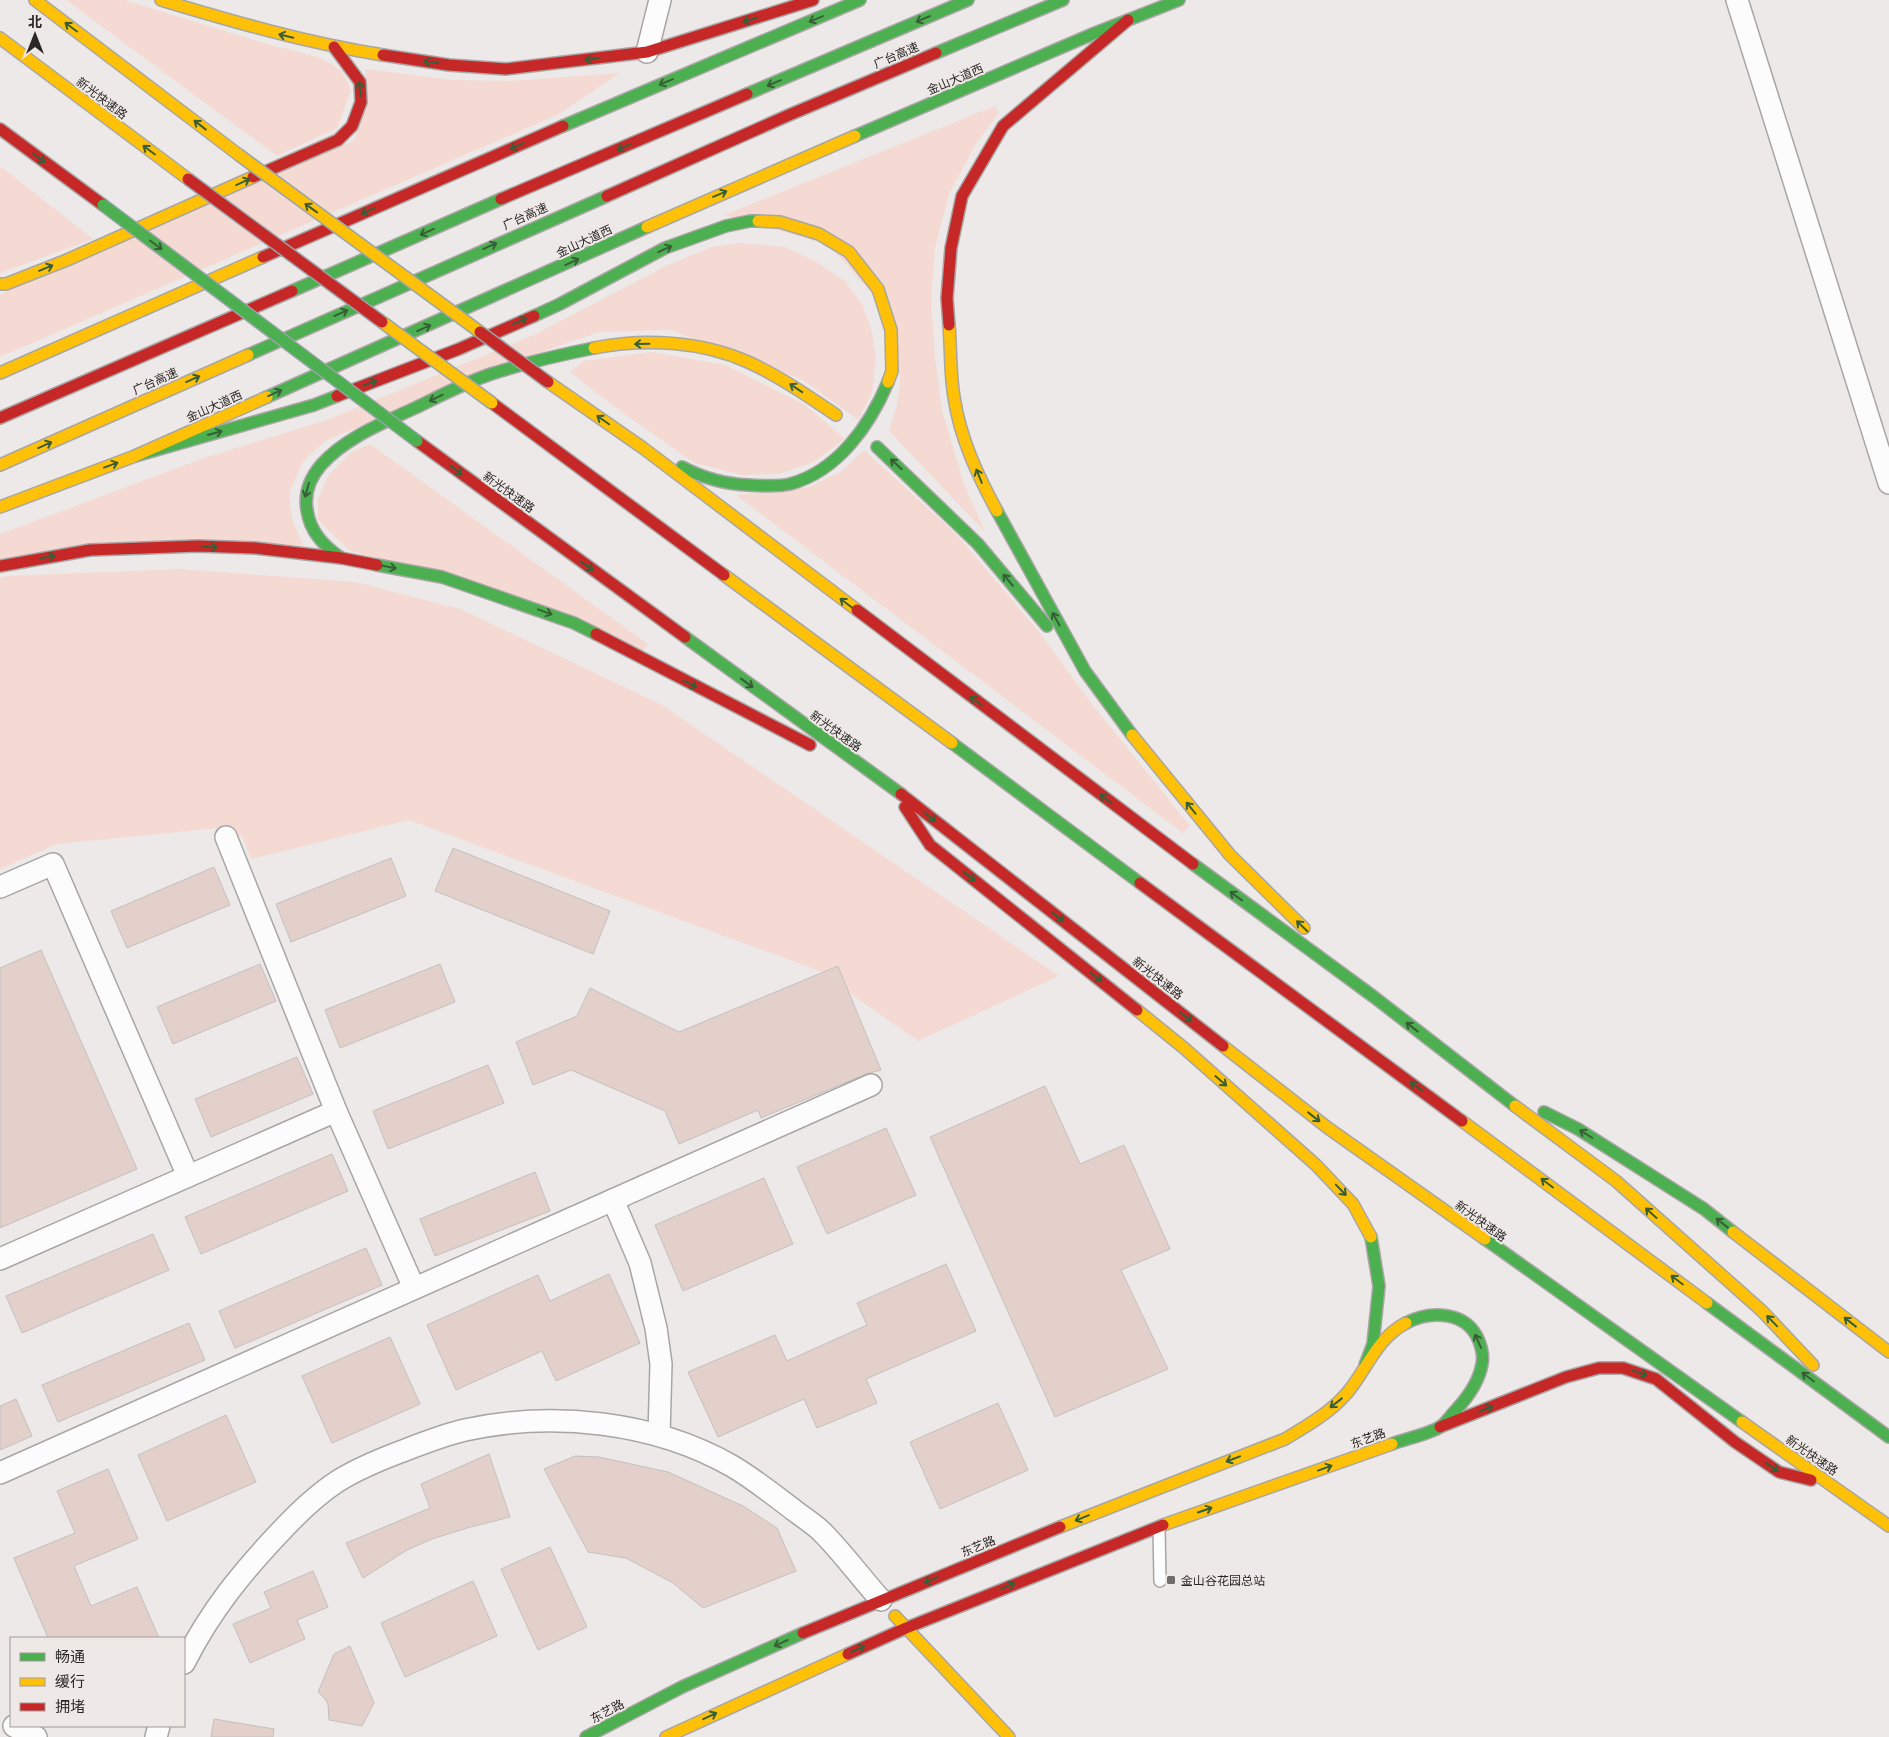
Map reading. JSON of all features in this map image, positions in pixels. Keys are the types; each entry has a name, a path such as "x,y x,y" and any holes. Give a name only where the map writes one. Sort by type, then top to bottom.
{"main road":[{"path":"35,0 238,155 548,382 643,448 1137,823 1374,997 1623,1188 1762,1311 1866,1420 1889,1437"},
{"path":"161,0 251,28 334,47 448,65 506,69 647,52 813,0"},
{"path":"0,373 567,124 860,0"},
{"name":"广台高速","path":"0,418 543,181 968,0"},
{"name":"广台高速","path":"0,465 789,115 1064,0"},
{"name":"金山大道西","path":"0,507 135,456 708,199 1179,0"},
{"path":"1085,671 985,489 965,442 954,398 948,290 951,248 962,196 1003,126 1128,20"},
{"name":"新光快速路","path":"0,38 1866,1420"},
{"path":"0,284 6,284 67,260 338,140 352,126 361,102 360,82 334,47"},
{"name":"新光快速路","path":"0,128 417,441 892,787 1328,1128 1889,1526"},
{"path":"135,456 314,405 459,348 560,304 665,248 726,226 750,221 780,222 819,234 849,252 878,289 891,330 892,371 880,403 861,432 841,453 813,475 789,484 766,486 732,484 701,477 643,448"},
{"path":"341,558 326,548 313,530 306,513 305,491 313,474 332,455 363,433 449,391 490,374 562,355 610,345 670,344 714,350 751,364 791,384 836,415"},
{"path":"877,447 920,486 978,544 1085,671 1124,726 1230,855 1374,997"},
{"path":"0,566 90,550 198,546 255,548 341,558 442,577 574,623 892,787 930,845 1184,1048 1316,1165 1354,1204 1371,1238 1379,1286 1373,1344 1365,1365"},
{"path":"1486,1084 1578,1129 1704,1209 1889,1352"},
{"path":"1365,1365 1381,1341 1409,1321 1434,1314 1449,1316 1464,1323 1477,1337 1482,1350 1484,1364 1471,1393 1440,1427"},
{"name":"东艺路","path":"586,1737 693,1681 881,1600 1138,1495 1279,1442 1312,1421 1346,1394 1365,1365"},
{"name":"东艺路","path":"666,1737 906,1628 1159,1526 1440,1427 1566,1377 1599,1368 1623,1368 1656,1379 1735,1442 1779,1472 1829,1484"},
{"path":"881,1600 1009,1737"}],"street":[{"path":"647,52 660,0"},
{"path":"1737,0 1889,483"},
{"path":"226,837 336,1112 414,1288"},
{"path":"0,888 52,864 188,1176"},
{"path":"0,1473 871,1085"},
{"path":"0,1259 336,1112"},
{"path":"613,1200 640,1263 656,1328 661,1364 658,1435"},
{"path":"185,1661 200,1631 227,1591 299,1513 337,1482 375,1462 463,1430 506,1423 546,1420 592,1423 658,1435 729,1465 760,1484 820,1530 881,1600"},
{"path":"17,1727 36,1737"}],"lane":[{"path":"1159,1526 1160,1581"}],"shaded area":[{"path":"66,0 124,0 264,43 321,58 342,71 351,90 337,128 277,156"},
{"path":"366,69 452,80 510,81 620,73 559,114 0,357 0,294 355,140"},
{"path":"995,106 999,113 975,145 949,194 935,248 931,300 935,357 942,410 963,481 985,532 889,431 897,405 900,382 895,320 829,245 724,215"},
{"path":"0,166 93,239 0,273"},
{"path":"740,243 785,247 815,261 845,281 863,306 872,332 876,358 872,393 858,420 803,380 670,330 599,332 550,349 327,440 304,460 289,493 292,519 303,545 0,558 0,534 204,458 327,420 532,336 666,266 712,247"},
{"path":"652,352 725,365 805,405 845,439 814,462 779,474 742,475 694,463 615,407 570,372 584,361"},
{"path":"370,444 648,644 642,652 349,550 318,520 318,499 328,476 350,453"},
{"path":"864,450 956,534 1040,633 1091,703 1190,826 1183,833 736,495 809,487 842,471"},
{"path":"179,569 355,582 460,609 662,705 1059,976 918,1041 817,970 409,820 251,859 242,836 218,828 57,844 0,869 0,578 8,576"}],"building":[{"path":"453,848 610,911 593,954 435,891"},
{"path":"391,858 406,896 291,942 276,904"},
{"path":"214,867 230,905 127,948 111,911"},
{"path":"41,950 137,1169 0,1228 0,968"},
{"path":"260,964 276,1001 173,1044 157,1007"},
{"path":"440,964 455,1002 340,1048 325,1010"},
{"path":"838,966 881,1070 866,1074 761,1118 758,1110 679,1144 665,1111 571,1070 533,1085 516,1042 577,1016 590,988 679,1032"},
{"path":"297,1057 313,1094 211,1137 195,1099"},
{"path":"488,1065 504,1103 388,1149 373,1111"},
{"path":"1045,1086 1080,1164 1124,1145 1170,1249 1121,1270 1168,1369 1055,1417 930,1137"},
{"path":"886,1128 916,1195 827,1234 797,1167"},
{"path":"332,1154 348,1191 201,1254 185,1217"},
{"path":"535,1172 550,1211 435,1256 420,1219"},
{"path":"764,1178 793,1244 683,1291 655,1225"},
{"path":"153,1234 169,1270 22,1333 6,1296"},
{"path":"366,1248 382,1285 235,1348 219,1311"},
{"path":"946,1264 976,1331 866,1379 877,1403 817,1428 804,1399 718,1437 688,1372 775,1335 787,1361 867,1325 857,1303"},
{"path":"609,1274 640,1343 556,1381 542,1351 456,1390 427,1325 538,1275 550,1301"},
{"path":"189,1323 205,1360 58,1422 42,1385"},
{"path":"390,1337 420,1404 332,1443 302,1376"},
{"path":"16,1399 32,1436 0,1450 0,1406"},
{"path":"998,1403 1028,1470 940,1509 910,1442"},
{"path":"226,1415 256,1482 167,1521 138,1455"},
{"path":"489,1454 510,1517 432,1539 407,1550 363,1578 346,1543 430,1508 421,1484"},
{"path":"575,1456 599,1457 668,1472 743,1506 777,1528 796,1571 703,1608 673,1583 626,1558 588,1552 544,1469"},
{"path":"108,1469 138,1539 74,1566 91,1606 137,1587 159,1637 48,1637 14,1558 75,1533 57,1491"},
{"path":"550,1547 587,1627 538,1650 501,1569"},
{"path":"313,1571 328,1607 297,1620 305,1639 250,1663 233,1624 271,1608 264,1592"},
{"path":"473,1581 497,1636 405,1677 381,1623"},
{"path":"350,1646 374,1703 362,1726 329,1720 328,1704 318,1692 334,1654"},
{"path":"214,1719 274,1729 273,1737 211,1737"}],"traffic: fast":[{"path":"563,126 860,0"},
{"path":"747,94 968,0"},
{"path":"936,53 1063,0"},
{"path":"855,136 1095,33 1179,0"},
{"path":"248,355 607,196"},
{"path":"292,291 501,199"},
{"path":"103,205 417,441"},
{"path":"534,316 665,248 726,226 758,221"},
{"path":"267,397 647,227"},
{"path":"341,558 329,549 315,532 311,525 306,504 311,480 321,465 331,455 365,432 471,381 555,356 594,348"},
{"path":"682,467 714,480 739,484 780,486 807,478 823,469 837,457 862,430 888,382"},
{"path":"135,456 314,405 337,396"},
{"path":"877,447 978,544 1047,626"},
{"path":"997,511 1085,671 1132,735"},
{"path":"377,565 442,577 574,623 596,634"},
{"path":"685,637 901,794"},
{"path":"952,743 1140,883"},
{"path":"1193,864 1374,997 1515,1106"},
{"path":"1544,1112 1578,1129 1704,1209 1733,1232"},
{"path":"1365,1365 1373,1344 1379,1286 1371,1237"},
{"path":"1485,1239 1742,1422"},
{"path":"1707,1303 1889,1437"},
{"path":"1392,1444 1430,1432 1442,1425 1469,1394 1481,1371 1483,1361 1481,1347 1473,1331 1457,1319 1437,1315 1426,1316 1406,1323"},
{"path":"586,1737 682,1687 803,1633"}],"traffic: slow":[{"path":"35,0 239,155"},
{"path":"161,0 299,38 383,55"},
{"path":"0,38 188,179"},
{"path":"647,227 855,136"},
{"path":"239,155 480,332"},
{"path":"0,284 6,284 67,260 253,177"},
{"path":"758,221 780,222 819,234 849,252 878,289 891,330 892,371 888,382"},
{"path":"0,373 263,257"},
{"path":"382,322 492,403"},
{"path":"949,325 951,370 957,412 965,442 997,511"},
{"path":"594,348 633,343 672,343 730,355 771,374 836,415"},
{"path":"0,465 248,355"},
{"path":"548,382 643,448 857,610"},
{"path":"0,507 135,456 267,397"},
{"path":"724,575 952,743"},
{"path":"1132,735 1230,855 1304,928"},
{"path":"1137,1010 1184,1048 1316,1165 1353,1204 1371,1237"},
{"path":"1223,1046 1328,1128 1485,1239"},
{"path":"1515,1106 1616,1181 1762,1311 1813,1365"},
{"path":"1462,1121 1707,1303"},
{"path":"1733,1232 1889,1352"},
{"path":"1060,1527 1285,1439 1318,1418 1341,1400 1380,1345 1396,1329 1406,1323"},
{"path":"1742,1422 1889,1526"},
{"path":"1163,1525 1392,1444"},
{"path":"895,1616 1009,1737"},
{"path":"666,1737 848,1654"}],"traffic: jam":[{"path":"383,55 449,65 506,69 647,52 813,0"},
{"path":"949,325 947,298 951,248 962,196 1003,126 1128,20"},
{"path":"253,177 338,140 352,126 361,102 360,82 334,47"},
{"path":"607,196 789,115 936,53"},
{"path":"501,199 747,94"},
{"path":"263,257 563,126"},
{"path":"0,129 103,205"},
{"path":"188,179 382,322"},
{"path":"0,418 292,291"},
{"path":"337,396 459,349 534,316"},
{"path":"480,332 548,382"},
{"path":"492,403 724,575"},
{"path":"417,441 685,637"},
{"path":"0,566 90,550 198,546 255,548 341,558 377,565"},
{"path":"857,610 1193,864"},
{"path":"596,634 810,745"},
{"path":"901,794 1223,1046"},
{"path":"905,807 930,845 1137,1010"},
{"path":"1140,883 1462,1121"},
{"path":"1440,1427 1566,1377 1599,1368 1623,1368 1656,1379 1735,1442 1779,1472 1811,1480"},
{"path":"848,1654 906,1628 1163,1525"},
{"path":"803,1633 1060,1527"}],"place":[{"name":"金山谷花园总站","path":"1171,1580"}]}
